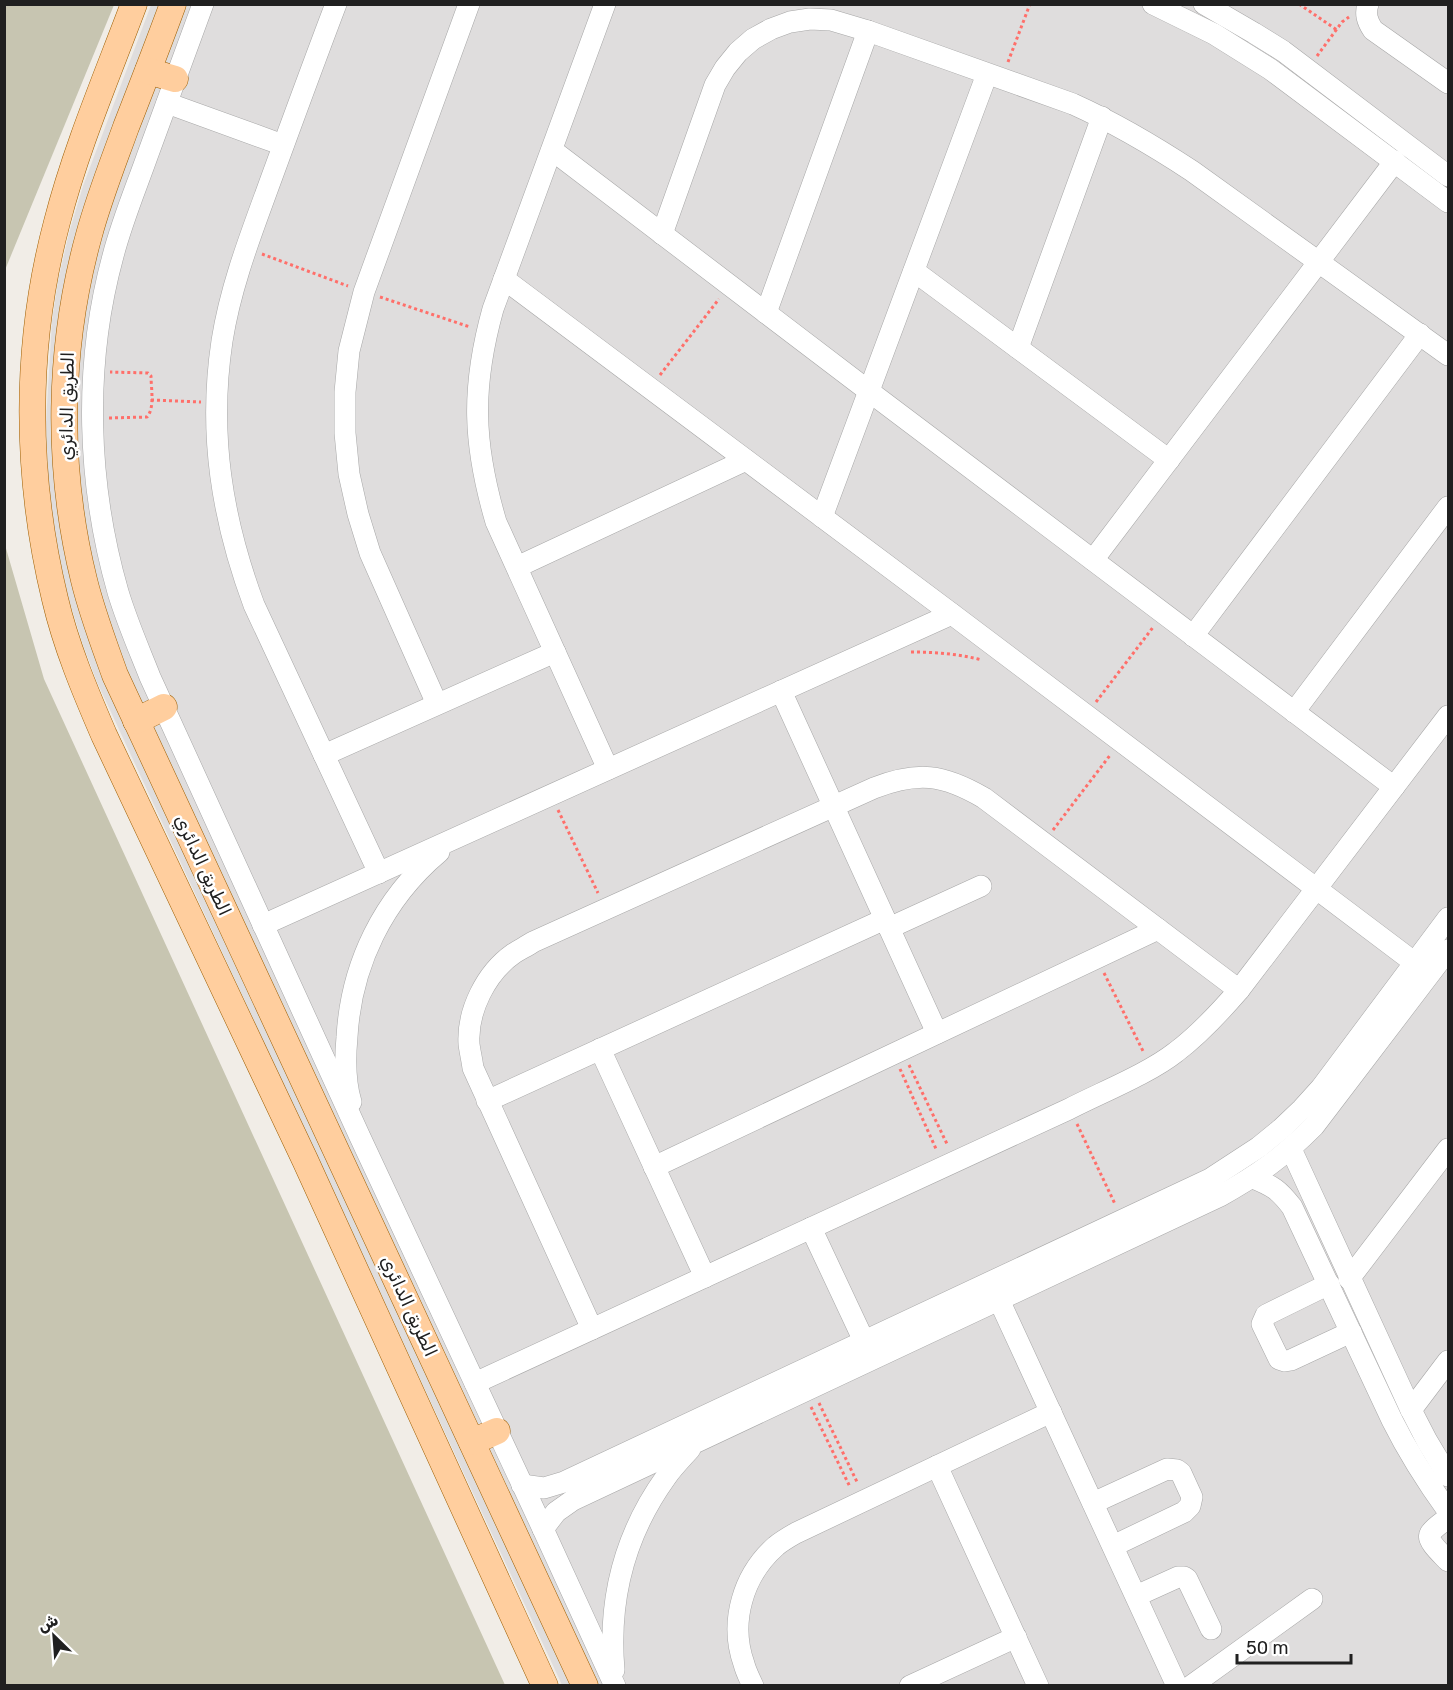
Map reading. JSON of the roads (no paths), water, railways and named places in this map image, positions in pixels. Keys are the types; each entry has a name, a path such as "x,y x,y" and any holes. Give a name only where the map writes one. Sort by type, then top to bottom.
{"main road":[{"name":"الطريق الدائري","path":"134,4 70,176 46,269 35,352 32,411 33,459 45,554 55,601 85,691 109,746 305,1160 545,1686"},
{"name":"الطريق الدائري","path":"173,4 104,187 77,283 65,382 64,432 67,482 82,571 98,628 115,675 585,1686"},
{"path":"148,71 171,91"},
{"path":"136,721 164,706"},
{"path":"305,1160 335,1146"},
{"path":"472,1442 497,1431"}],"street":[{"path":"203,4 125,217 104,297 94,372 93,419 99,508 108,551 133,636 164,706 360,1137 615,1686"},
{"path":"336,4 239,267 229,304 222,342 217,402 218,457 230,533 254,606 379,873"},
{"path":"437,704 370,553 357,514 349,474 345,433 345,392 349,351 364,292 469,4"},
{"path":"608,769 496,522 479,450 476,414 478,377 484,341 493,309 602,14 613,4"},
{"path":"1153,4 1214,34 1270,69 1449,202"},
{"path":"1204,4 1226,9 1449,176"},
{"path":"1367,8 1367,18 1373,30 1449,83"},
{"path":"662,234 715,85 725,68 753,39 771,29 790,22 810,19 831,20 1073,104 1102,117 1192,171 1449,355"},
{"path":"766,313 868,31"},
{"path":"822,517 915,271 994,77"},
{"path":"171,91 283,145"},
{"path":"1018,348 1102,117"},
{"path":"552,150 1163,614 1394,786"},
{"path":"1093,560 1395,161"},
{"path":"915,271 1169,460"},
{"path":"504,279 1415,963"},
{"path":"1193,636 1420,334"},
{"path":"517,567 746,460"},
{"path":"1294,712 1449,507"},
{"path":"263,925 952,614"},
{"path":"324,755 555,652"},
{"path":"781,691 938,1033"},
{"path":"475,1383 950,1164 1151,1068 1175,1054 1219,1013 1239,990 1449,716"},
{"path":"592,1329 487,1101 473,1068 469,1043 472,1018 480,994 494,972 512,955 534,942 833,806 895,780 918,777 942,779 964,786 984,798 1239,990"},
{"path":"360,1137 350,1097 345,1055 348,1013 358,972 374,933 396,897 424,865 456,838"},
{"path":"487,1101 600,1049 887,924 981,886"},
{"path":"543,1529 556,1512 573,1500 808,1390 931,1321 1123,1220 1210,1179 1259,1148 1321,1088 1449,918"},
{"path":"654,1167 1158,929"},
{"path":"522,1485 544,1488 564,1482 864,1341 999,1300 1220,1196 1253,1178 1291,1149 1314,1126 1449,950"},
{"path":"600,1049 705,1277"},
{"path":"1291,1149 1339,1281 1351,1332 1409,1454 1449,1511"},
{"path":"1351,1332 1285,1361 1279,1359 1262,1324 1266,1315 1339,1281 1449,1149"},
{"path":"1253,1178 1271,1185 1283,1194 1292,1207 1339,1281 1427,1441 1449,1476"},
{"path":"811,1228 864,1341"},
{"path":"999,1300 1177,1686"},
{"path":"1411,1410 1449,1361"},
{"path":"753,1686 738,1643 741,1600 750,1579 777,1545 795,1533 1051,1412"},
{"path":"615,1686 611,1643 615,1598 625,1555 643,1514 666,1476 696,1443"},
{"path":"937,1466 1038,1686"},
{"path":"1093,1503 1167,1469 1177,1470 1185,1481 1192,1497 1192,1502 1187,1509 1113,1546"},
{"path":"1449,1518 1430,1533 1429,1538 1449,1561"},
{"path":"1136,1596 1178,1577 1184,1577 1211,1629"},
{"path":"1191,1686 1312,1599"},
{"path":"910,1686 1016,1637"}]}
